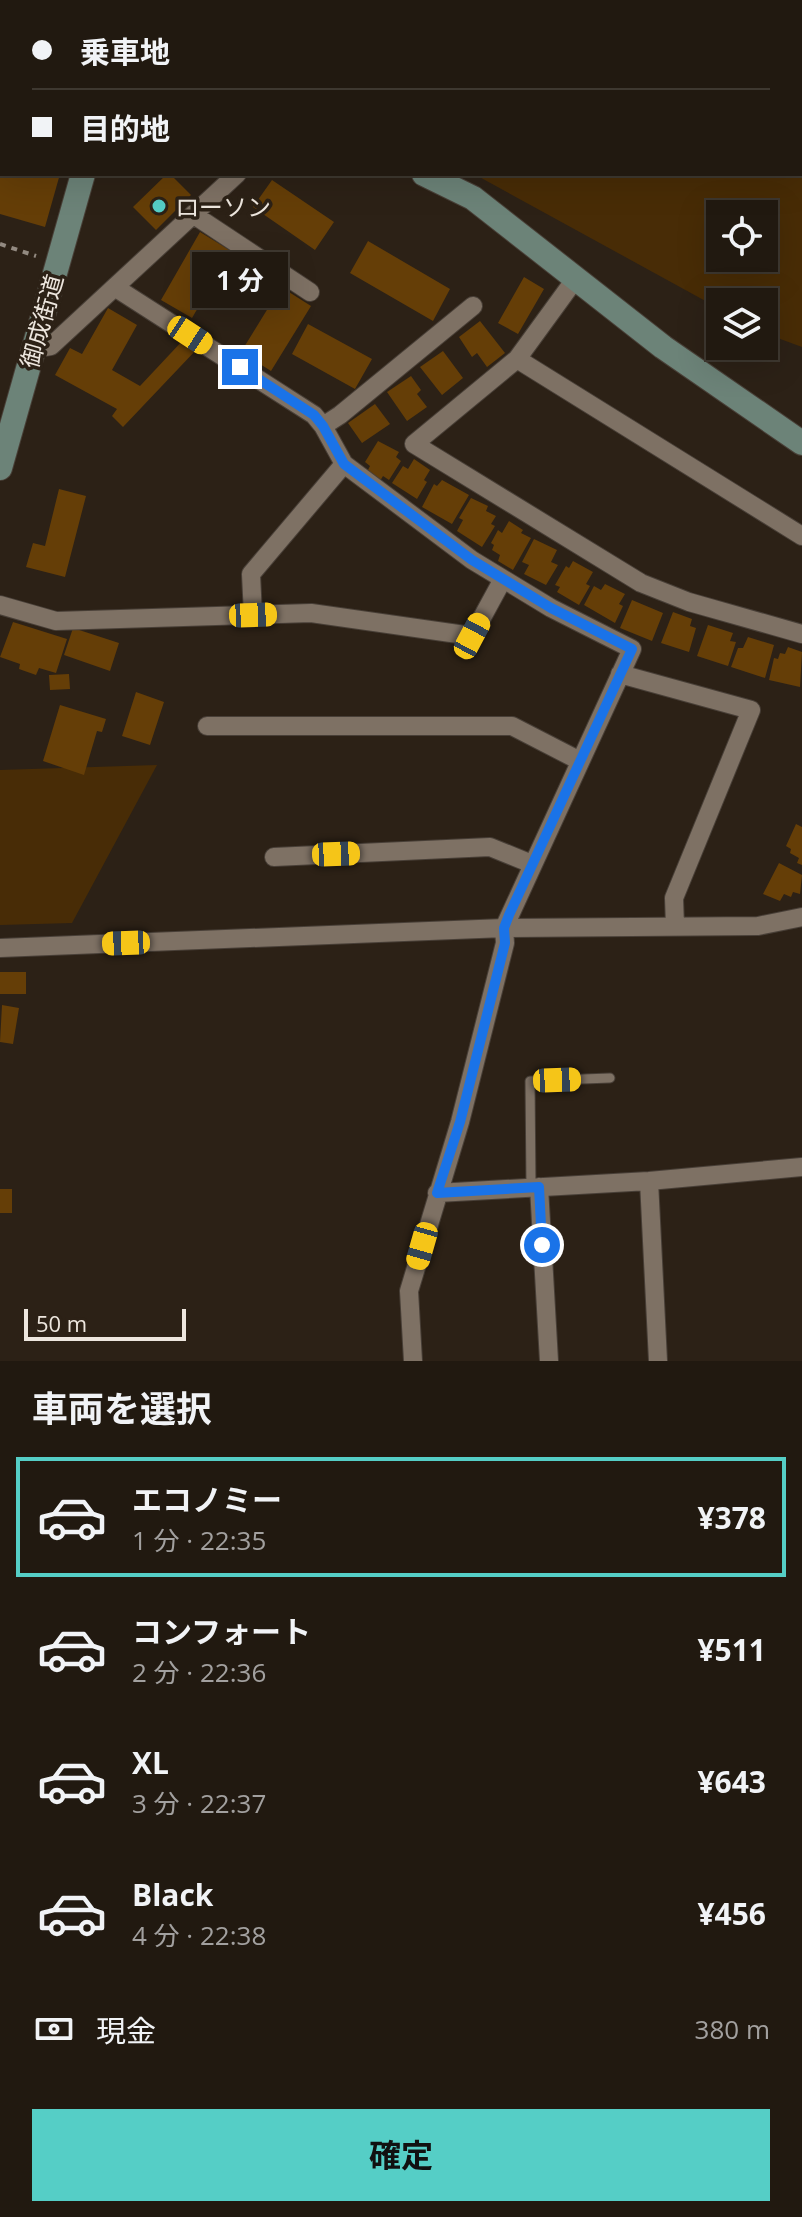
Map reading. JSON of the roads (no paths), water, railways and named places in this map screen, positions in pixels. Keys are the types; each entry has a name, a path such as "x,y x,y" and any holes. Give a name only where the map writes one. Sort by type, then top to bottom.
{"street":[{"name":"御成街道","path":"0,468 82,176"},
{"path":"33,349 51,346 235,176"},
{"path":"428,176 473,198 663,347 802,443"},
{"path":"194,215 310,292"},
{"path":"576,278 517,359 414,444 641,583 689,602 802,634"},
{"path":"116,288 314,415 344,464 472,560 551,608 632,649 504,928 505,943 460,1122 409,1291 413,1361"},
{"path":"323,426 473,306"},
{"path":"517,359 802,536"},
{"path":"253,615 251,574 344,464"},
{"path":"0,605 56,621 311,613 472,636 503,579"},
{"path":"620,674 751,710 674,898 675,926"},
{"path":"207,726 512,726 580,761"},
{"path":"274,857 490,847 532,864"},
{"path":"0,948 504,928 758,926 802,917"},
{"path":"437,1193 649,1181 802,1167"},
{"path":"649,1181 658,1361"},
{"path":"535,1187 549,1361"}],"lane":[{"path":"535,1187 530,1081 610,1078"}],"place":[{"name":"ローソン","path":"159,206"}]}
